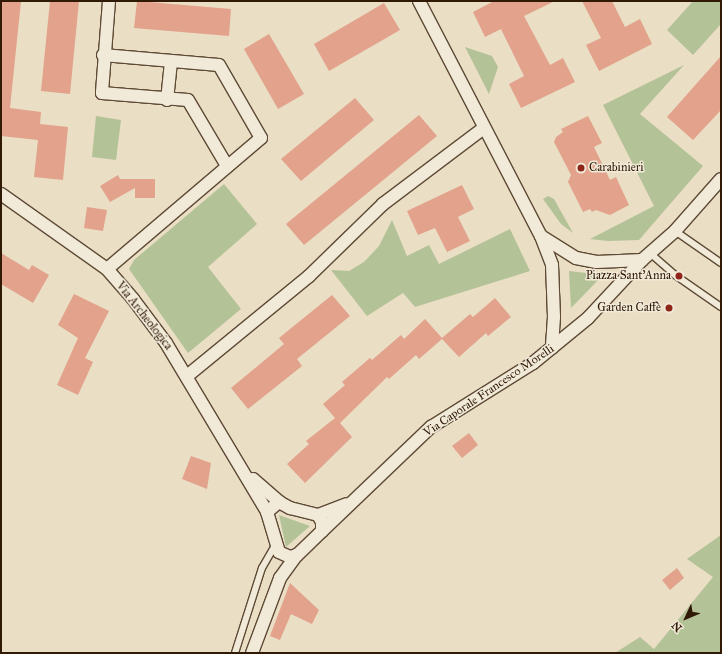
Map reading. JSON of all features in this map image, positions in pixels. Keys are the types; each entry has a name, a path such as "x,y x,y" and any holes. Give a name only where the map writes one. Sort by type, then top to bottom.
{"street":[{"path":"109,1 104,49 102,93 167,100 188,100 227,166"},
{"path":"420,1 484,128 541,236 552,265 554,317 552,348"},
{"path":"104,49 171,61 219,65 261,138 106,269"},
{"path":"167,100 171,61"},
{"path":"187,376 309,276 383,204 484,128"},
{"name":"Via Caporale Francesco Morelli","path":"280,578 297,555 431,427 552,348 588,318 646,257 675,231 721,179"},
{"name":"Via Archeologica","path":"1,194 106,269 162,336 247,474"},
{"path":"541,236 576,258 597,262 646,257"},
{"path":"247,474 279,502 290,508 318,515 356,499"},
{"path":"247,474 267,512 278,547 280,578 252,653"},
{"path":"267,512 279,502"},
{"path":"318,515 322,531"},
{"path":"278,547 290,557 297,555"}],"lane":[{"path":"675,231 721,263"},
{"path":"646,257 721,307"},
{"path":"235,653 262,568 278,547"}],"green space":[{"path":"693,1 721,1 721,24 693,55 667,30"},
{"path":"465,47 492,56 498,67 489,94"},
{"path":"684,65 640,114 703,166 639,240 608,241 590,239 654,206 603,105"},
{"path":"96,116 121,120 116,160 92,157"},
{"path":"224,184 257,224 208,267 241,309 188,353 129,269 134,260"},
{"path":"548,196 554,199 573,233 561,224 543,199"},
{"path":"392,220 407,256 429,245 439,264 510,229 530,271 415,307 403,293 367,316 331,270 349,271 364,262 379,246"},
{"path":"569,271 603,275 571,308"},
{"path":"279,515 310,526 286,547"},
{"path":"721,535 721,653 615,653 640,637 654,649 713,577 687,559"}],"building":[{"path":"1,1 21,1 10,108 41,112 40,124 68,127 63,180 34,177 38,140 1,136"},
{"path":"50,1 79,1 70,94 41,91"},
{"path":"137,1 231,9 229,36 134,28"},
{"path":"494,1 555,1 524,16 550,65 563,58 575,82 521,108 509,84 524,76 501,29 485,37 473,12"},
{"path":"582,1 612,1 625,27 640,19 652,44 599,71 586,45 601,38"},
{"path":"384,3 400,30 329,71 314,44"},
{"path":"269,34 304,94 278,109 244,49"},
{"path":"721,56 721,110 693,140 667,117"},
{"path":"355,98 374,120 301,181 281,159"},
{"path":"419,115 437,136 304,245 286,224"},
{"path":"588,116 602,143 594,147 610,180 616,177 629,205 610,215 596,210 592,212 590,209 583,212 568,182 571,175 554,142 556,137 563,132 561,129"},
{"path":"118,175 120,179 155,179 155,198 135,198 135,188 110,202 100,186"},
{"path":"462,185 474,209 458,217 470,241 447,252 435,228 418,235 407,211"},
{"path":"87,207 107,210 103,231 84,228"},
{"path":"1,253 29,270 32,265 49,275 33,303 1,284"},
{"path":"74,294 109,311 85,358 93,362 78,395 57,385 78,338 58,325"},
{"path":"332,295 350,316 297,359 302,366 248,409 231,388 284,344 279,338"},
{"path":"495,298 511,317 488,336 486,333 459,357 442,339 419,359 416,355 389,379 387,377 340,423 352,437 305,483 287,464 309,444 306,441 335,418 323,404 345,385 342,382 370,358 372,360 401,335 404,339 425,319 442,338 470,314 473,317"},
{"path":"469,433 478,445 462,458 452,446"},
{"path":"191,456 211,463 207,489 182,479"},
{"path":"677,568 684,578 670,590 662,580"},
{"path":"290,583 319,610 312,624 291,614 280,640 270,636"}],"place":[{"name":"Carabinieri","path":"581,168"},
{"name":"Piazza Sant'Anna","path":"679,276"},
{"name":"Garden Caffè","path":"669,308"}]}
